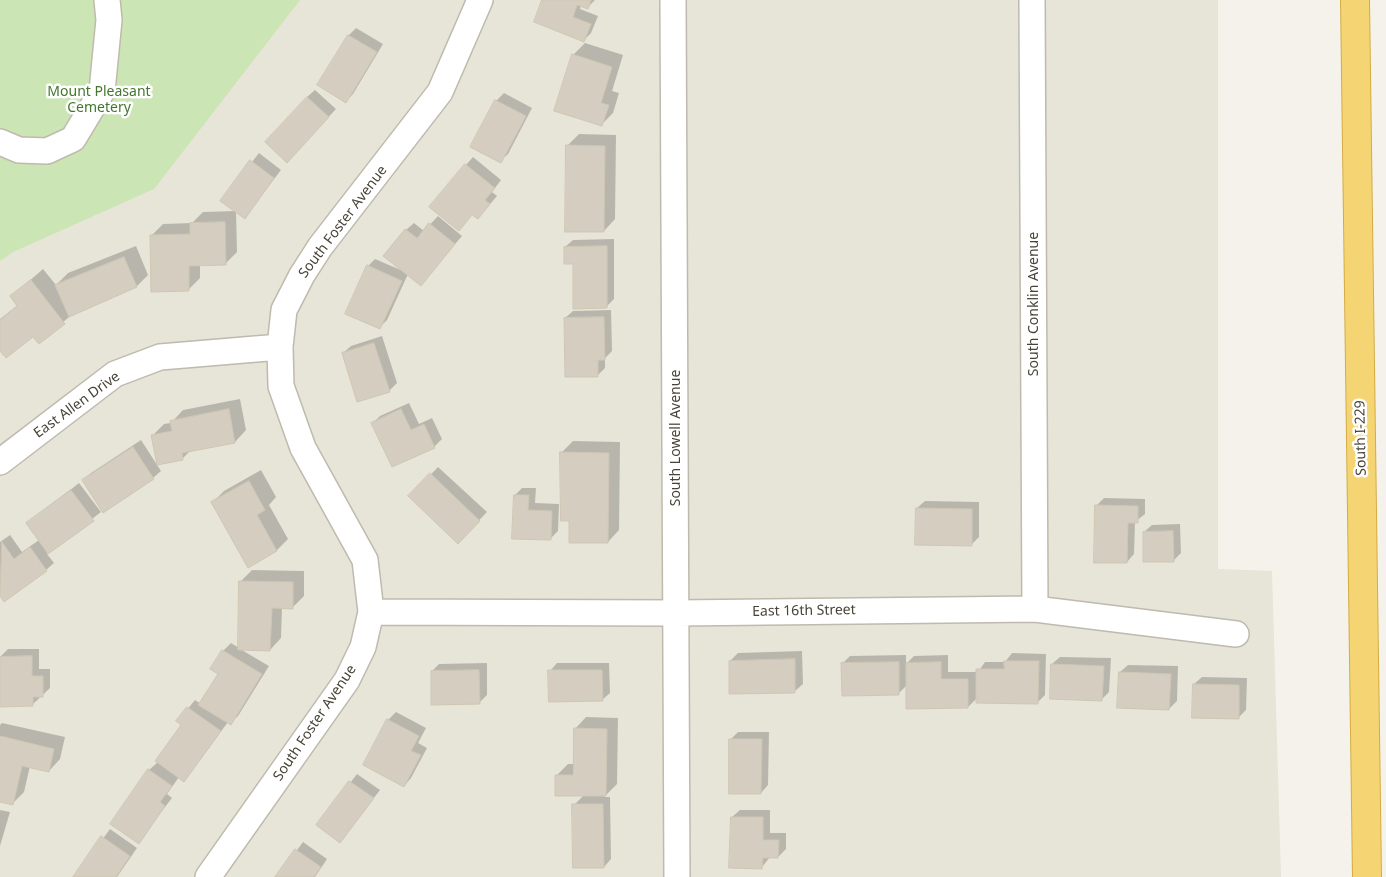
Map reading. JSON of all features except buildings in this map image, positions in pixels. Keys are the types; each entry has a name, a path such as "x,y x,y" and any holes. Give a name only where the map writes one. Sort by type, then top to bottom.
{"highway":[{"name":"South I-229","path":"1355,0 1367,877"}],"street":[{"path":"0,142 19,150 47,152 73,139 102,91 108,20 107,0"},
{"name":"South Foster Avenue","path":"208,877 347,680 363,647 371,612 365,560 302,448 281,386 280,347 284,310 302,275 320,247 440,92 480,0"},
{"name":"South Lowell Avenue","path":"673,0 677,877"},
{"name":"South Conklin Avenue","path":"1032,0 1035,609"},
{"name":"East Allen Drive","path":"0,462 116,374 160,357 280,347"},
{"name":"East 16th Street","path":"371,612 677,613 1035,609 1236,634"}],"shaded area":[{"path":"300,0 1218,0 1218,569 1272,571 1281,877 0,877 0,261"}],"green space":[{"name":"Mount Pleasant Cemetery","path":"0,0 300,0 154,189 13,252 0,261"}]}
